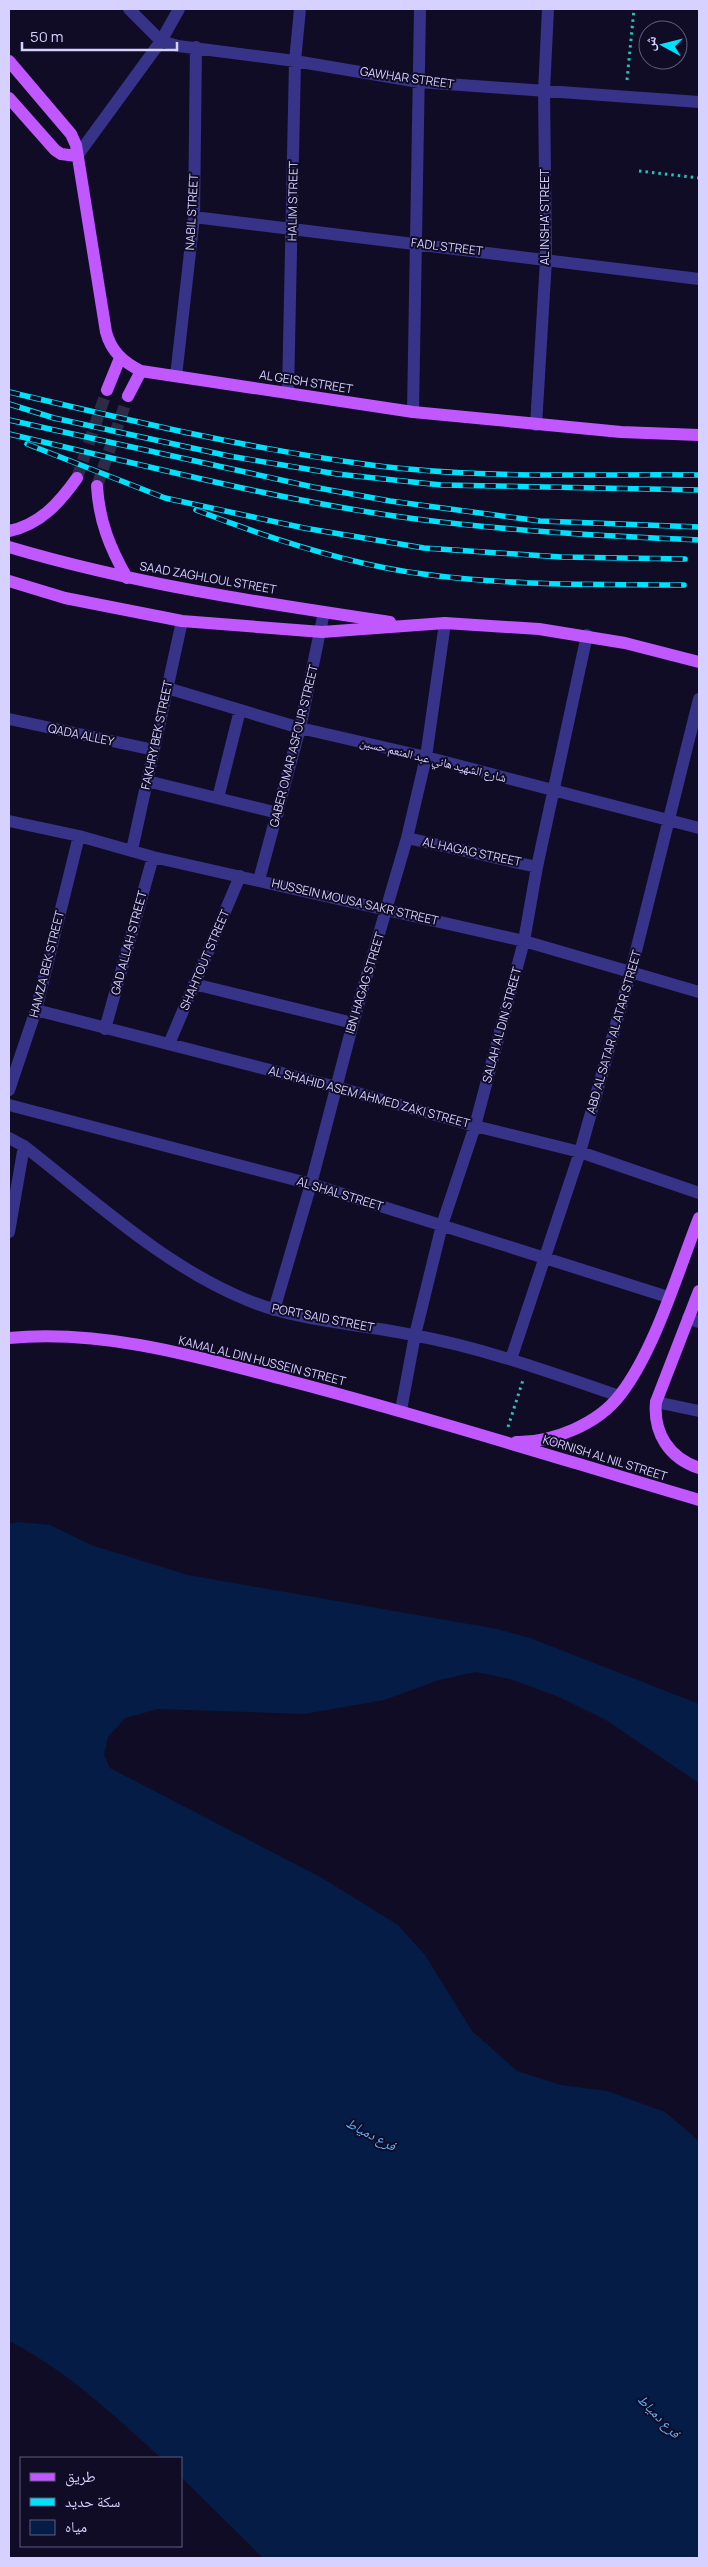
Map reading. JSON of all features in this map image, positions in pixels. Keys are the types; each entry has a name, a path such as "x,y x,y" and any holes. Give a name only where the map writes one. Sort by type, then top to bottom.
{"main road":[{"name":"AL GEISH STREET","path":"9,61 71,134 76,145 108,342 120,358 141,371 413,412 621,432 699,435"},
{"path":"9,98 55,150 61,154 77,156"},
{"path":"107,390 120,358"},
{"path":"128,396 141,371"},
{"path":"9,531 41,518 61,500 77,478"},
{"path":"97,486 100,520 108,541 127,578"},
{"name":"SAAD ZAGHLOUL STREET","path":"9,547 127,578 190,591 405,624"},
{"name":"SAAD ZAGHLOUL STREET","path":"9,581 65,598 182,621 322,632 405,624 445,623 539,629 588,635 699,662"},
{"path":"503,1442 537,1440 569,1431 593,1418 619,1396 649,1344 699,1218"},
{"name":"KORNISH AL NIL STREET","path":"699,1291 694,1320 656,1402 655,1415 663,1440 681,1460 699,1468"},
{"name":"KAMAL AL DIN HUSSEIN STREET","path":"9,1338 41,1335 97,1339 162,1350 401,1410 503,1442"},
{"name":"KORNISH AL NIL STREET","path":"503,1442 699,1500"}],"street":[{"path":"129,9 161,41"},
{"path":"77,156 161,41 179,9"},
{"name":"HALIM STREET","path":"288,393 295,61 300,9"},
{"path":"413,412 420,9"},
{"name":"AL INSHA' STREET","path":"536,425 546,260 544,91 548,9"},
{"name":"GAWHAR STREET","path":"161,41 178,46 295,61 419,82 699,102"},
{"name":"NABIL STREET","path":"176,376 194,217 196,47"},
{"name":"FADL STREET","path":"194,217 699,279"},
{"name":"GABER OMAR ASFOUR STREET","path":"260,880 300,728 322,632 324,612"},
{"name":"FAKHRY BEK STREET","path":"132,850 182,621"},
{"name":"IBN HAGAG STREET","path":"274,1310 311,1184 352,1023 407,838 426,757 445,623"},
{"name":"SALAH AL DIN STREET","path":"401,1410 415,1335 442,1225 475,1126 524,942 537,867 588,635"},
{"name":"شارع الشهيد هاني عبد المنعم حسين","path":"167,688 300,728 555,789 699,828"},
{"name":"ABD AL SATAR AL ATAR STREET","path":"511,1359 580,1152 631,971 699,699"},
{"path":"218,798 240,710"},
{"name":"QADA ALLEY","path":"9,719 154,750"},
{"path":"147,781 278,813"},
{"name":"HUSSEIN MOUSA SAKR STREET","path":"9,822 79,836 152,857 260,880 524,942 631,971 699,992"},
{"name":"HAMZA BEK STREET","path":"9,1090 36,1010 79,836"},
{"name":"AL HAGAG STREET","path":"407,838 537,867"},
{"name":"GAD ALLAH STREET","path":"105,1029 152,857"},
{"name":"SHAHTOUT STREET","path":"169,1044 240,876"},
{"path":"194,984 352,1023"},
{"name":"AL SHAHID ASEM AHMED ZAKI STREET","path":"36,1010 580,1152 699,1193"},
{"name":"AL SHAL STREET","path":"9,1105 311,1184 668,1297"},
{"name":"PORT SAID STREET","path":"9,1138 24,1146 163,1253 206,1280 247,1300 274,1310 415,1335 511,1359 619,1396"},
{"path":"9,1232 24,1146"},
{"path":"656,1402 699,1411"}],"path":[{"path":"626,97 634,9"},
{"path":"638,171 699,178"},
{"path":"503,1442 528,1365"}],"water":[{"name":"فرع دمياط","path":"19,1522 50,1525 91,1545 188,1575 497,1629 530,1638 699,1704 699,1783 606,1720 559,1697 510,1679 476,1672 439,1680 384,1700 304,1714 158,1709 125,1718 108,1737 104,1755 110,1768 322,1878 398,1925 425,1955 472,2031 517,2071 561,2085 607,2091 665,2112 699,2141 699,2558 263,2558 182,2478 182,2457 160,2457 70,2379 9,2341 9,1524"}],"tunnel":[{"path":"77,478 107,390"},
{"path":"97,486 128,396"}],"railway":[{"path":"9,392 234,442 371,465 494,474 699,475"},
{"path":"9,404 54,418 229,456 337,474 441,485 699,490"},
{"path":"9,420 313,487 390,501 540,521 699,527"},
{"path":"9,434 263,492 416,519 522,530 699,540"},
{"path":"27,444 165,498 304,528 424,548 561,557 685,559"},
{"path":"196,510 308,549 394,570 488,581 684,585"}]}
